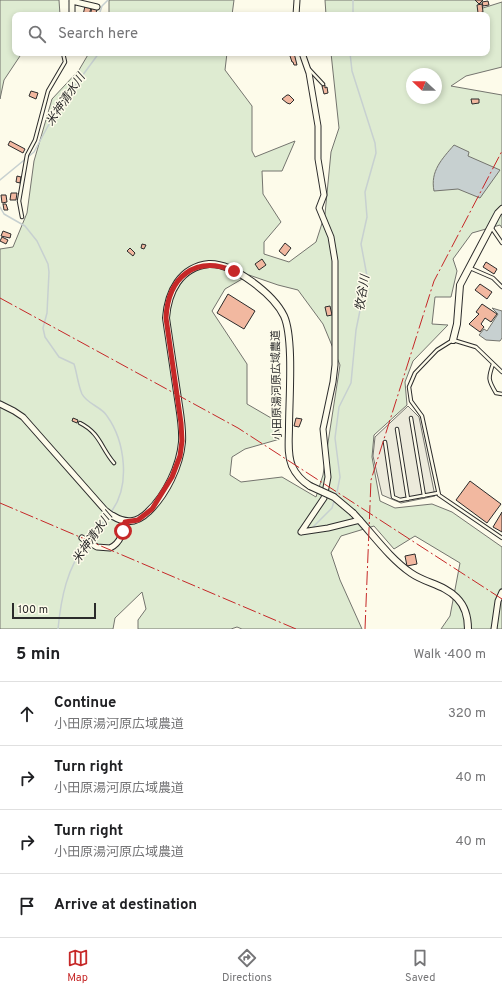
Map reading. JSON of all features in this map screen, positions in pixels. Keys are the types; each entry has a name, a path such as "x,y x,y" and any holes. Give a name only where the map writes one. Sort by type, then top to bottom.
{"street":[{"path":"72,12 72,0 97,7"},
{"path":"296,0 296,12"},
{"path":"303,56 308,69 318,126 319,165 324,195 319,208 331,237 335,261 335,359 333,382 323,429 328,477 324,498 301,532 328,528 360,520"},
{"path":"453,340 458,324 460,285 491,226 502,209"},
{"name":"小田原湯河原広域農道","path":"125,522 138,520 152,509 163,492 178,461 182,441 181,423 166,318 167,302 177,281 192,270 209,264 225,268 244,276 273,299 285,318 288,330 289,361 289,454 296,474 310,486 334,497 353,513 401,566 420,579 444,588 457,598 466,612 468,629"},
{"path":"0,404 23,417 100,504 113,516 125,522 117,544 110,548 97,547 83,538"},
{"path":"494,629 498,601 502,592"}],"lane":[{"path":"22,217 19,201 27,155 35,140 48,91 65,62 64,56"},
{"path":"308,69 323,84"},
{"path":"491,226 502,243"},
{"path":"469,268 493,278 502,286"},
{"path":"502,372 476,347 453,340 437,350 415,373 409,387 411,401 422,416 438,493 502,538"},
{"path":"493,364 489,375 489,381 496,393 502,394"},
{"path":"411,418 424,496"},
{"path":"80,423 99,437 107,455 114,463"},
{"path":"397,429 408,499"},
{"path":"385,442 393,497 400,500 438,493"}],"green space":[{"path":"0,0 59,0 60,12 12,12 12,56 20,56 4,80 0,99"},
{"path":"109,0 234,0 232,12 109,12"},
{"path":"325,0 479,0 483,8 502,2 502,67 466,76 451,86 502,95 502,228 500,225 472,233 453,259 457,271 451,297 435,297 432,324 448,325 413,361 405,382 407,405 374,435 372,457 380,501 395,508 432,504 452,512 502,547 502,629 441,629 450,616 460,563 415,536 394,549 374,526 341,536 331,553 340,580 362,629 242,629 237,627 231,629 138,629 138,620 146,609 142,592 115,618 113,629 0,629 0,249 13,247 27,213 34,161 52,99 79,70 87,56 227,56 225,70 252,106 252,151 255,157 295,141 282,171 262,171 263,194 281,222 264,242 264,254 289,262 316,242 325,214 331,152 339,128 331,56 490,56 490,12 326,12","holes":["249,275 298,290 323,324 340,365 323,475 316,497 282,477 241,482 230,475 232,457 245,449 280,439 278,422 247,404 247,364 212,311 225,289"]}],"shaded area":[{"path":"454,145 469,152 468,156 500,170 480,198 458,189 434,191 433,184 435,171 441,160"},
{"path":"492,308 502,311 502,338 500,341 486,340 479,335 484,329 487,331 498,314"},
{"path":"408,406 419,417 435,496 401,503 382,495 373,456 375,437"}],"building":[{"path":"475,0 483,0 479,4"},
{"path":"488,1 489,5 483,6 482,2"},
{"path":"482,4 483,12 478,12 477,5"},
{"path":"85,6 91,8 90,12 84,12"},
{"path":"92,8 97,10 96,12 91,12"},
{"path":"290,56 295,56 297,65 294,65"},
{"path":"325,85 328,93 324,94 322,86"},
{"path":"31,91 38,93 36,99 29,96"},
{"path":"287,95 294,100 290,104 282,99"},
{"path":"471,99 479,99 479,103 472,104"},
{"path":"10,141 25,149 23,153 8,145"},
{"path":"17,176 21,177 20,183 16,182"},
{"path":"11,193 17,193 16,200 10,200"},
{"path":"1,195 6,195 7,202 2,203"},
{"path":"3,204 6,204 8,210 4,210"},
{"path":"3,231 11,234 10,238 1,236"},
{"path":"2,237 8,240 6,244 0,241"},
{"path":"285,243 291,248 285,256 279,251"},
{"path":"142,244 146,245 144,249 141,248"},
{"path":"130,248 135,253 133,256 127,251"},
{"path":"262,259 266,265 259,270 255,264"},
{"path":"486,262 497,269 494,274 483,267"},
{"path":"480,284 492,292 487,299 475,290"},
{"path":"228,294 255,311 244,329 217,313"},
{"path":"482,304 497,314 491,322 485,318 481,324 484,327 480,332 469,324 479,314 476,312"},
{"path":"330,306 332,315 327,316 325,307"},
{"path":"73,418 78,420 77,423 72,421"},
{"path":"296,418 302,419 299,427 294,426"},
{"path":"470,481 501,504 487,523 456,500"},
{"path":"502,512 502,532 493,527"},
{"path":"415,554 417,564 407,566 405,556"}],"waterway":[{"name":"米神清水川","path":"100,12 102,6 108,0"},
{"name":"牧谷川","path":"353,0 353,12"},
{"name":"米神清水川","path":"0,180 34,152 55,113 97,56"},
{"name":"牧谷川","path":"336,497 340,477 335,438 339,407 351,383 356,330 367,276 361,244 367,217 365,192 376,153 375,143 352,71 350,56"},
{"name":"米神清水川","path":"0,207 4,214 25,226 37,241 48,264 47,313 43,328 45,337 59,357 74,364 82,394 87,400 105,413 118,438 123,464 123,477 121,490 111,512"},
{"name":"牧谷川","path":"313,527 332,508 334,501"},
{"name":"米神清水川","path":"90,540 109,515"},
{"name":"米神清水川","path":"58,629 66,583 74,562 87,543"}],"power":[{"path":"365,629 371,480 434,281 502,151"},
{"path":"0,298 238,428 502,599"},
{"path":"0,503 296,629"}],"route":[{"path":"123,531 125,522 138,520 152,509 172,477 180,456 182,441 181,423 166,318 167,302 172,290 177,281 184,275 192,270 209,264 234,271"}]}
